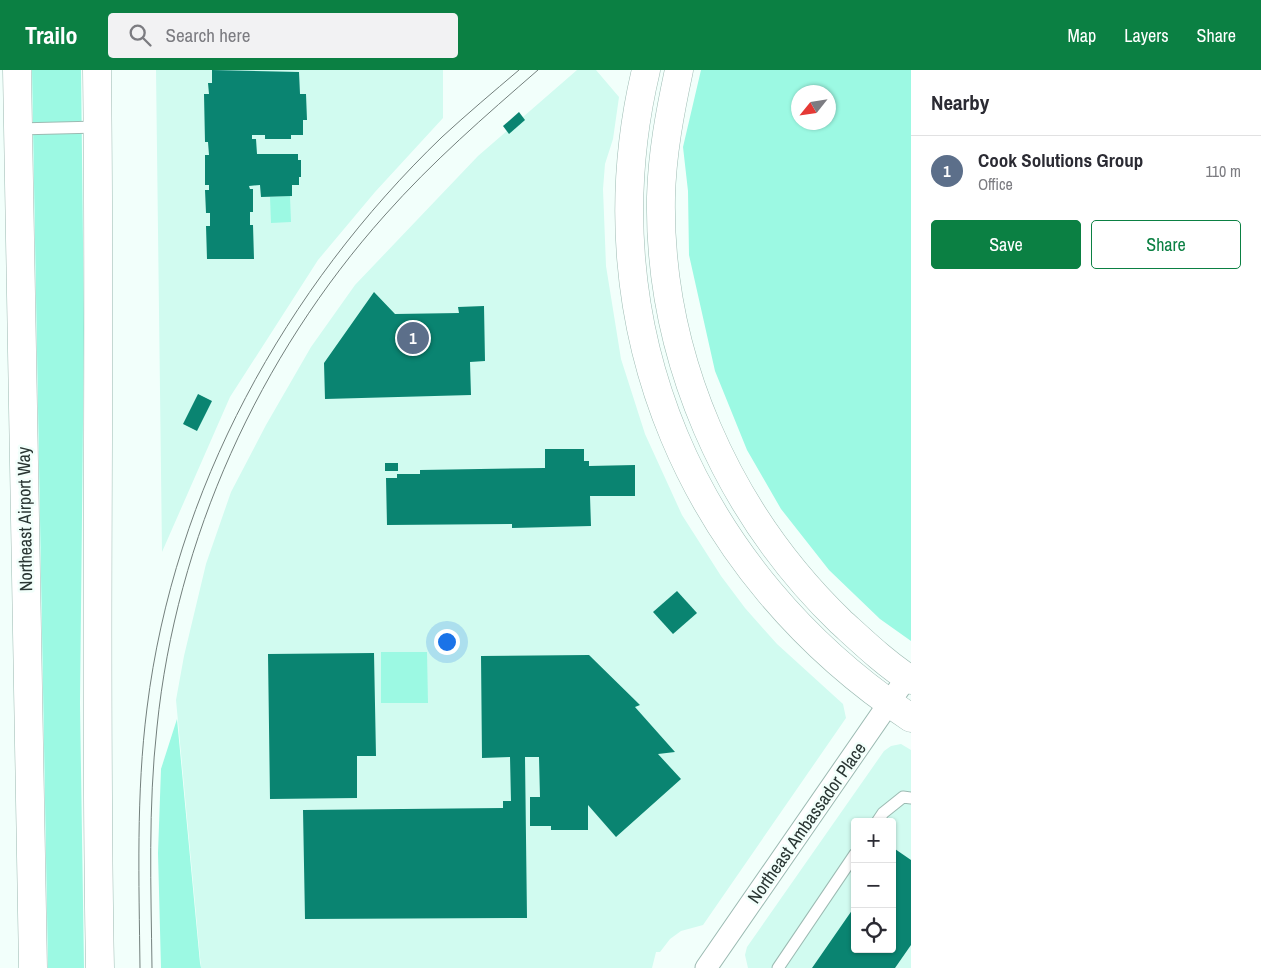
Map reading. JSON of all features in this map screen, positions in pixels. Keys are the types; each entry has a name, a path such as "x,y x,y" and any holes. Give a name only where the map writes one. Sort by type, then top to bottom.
{"main road":[{"name":"Northeast Airport Way","path":"17,70 33,968"},
{"path":"97,70 100,263 96,643 100,968"},
{"path":"646,70 634,145 647,215 670,310 684,362 712,440 739,493 769,540 794,573 856,636 909,679"},
{"path":"679,70 647,215 636,302 650,367 671,430 697,487 745,563 773,599 814,642 851,674 900,711"}],"street":[{"name":"Northeast Ambassador Place","path":"706,968 900,711 909,679"}],"lane":[{"path":"18,129 98,127"},
{"path":"880,818 903,797 911,798"},
{"path":"778,968 851,860"}],"shaded area":[{"path":"156,70 443,70 443,118 375,192 318,260 230,397 162,552"},
{"path":"577,70 596,70 619,97 613,139 605,164 603,189 606,266 621,359 645,434 682,515 721,576 745,608 777,644 843,704 846,718 703,925 681,931 670,939 660,952 656,952 652,968 201,968 176,700 184,656 206,564 231,492 266,425 311,347 355,285 478,156"},
{"path":"901,744 911,750 911,968 748,968 745,955 747,947 884,751 891,746"}],"green space":[{"path":"32,70 81,70 84,328 80,703 84,968 48,968"},
{"path":"701,70 911,70 911,641 880,619 829,570 781,509 747,450 715,371 689,255 688,191 683,147"},
{"path":"290,196 291,222 271,223 270,197"},
{"path":"381,652 427,652 428,703 381,703"},
{"path":"177,719 201,968 161,968 158,853 161,769"}],"building":[{"path":"212,70 299,72 300,94 306,94 307,120 303,120 303,135 291,135 291,139 265,139 265,135 252,135 252,139 256,139 257,154 298,154 298,160 301,160 299,185 292,185 292,196 261,197 260,185 249,186 250,189 253,189 253,212 250,212 250,225 253,225 254,259 207,259 206,226 210,226 210,213 206,213 205,190 209,190 209,185 205,185 205,155 209,155 208,142 205,142 204,94 209,94 208,83 212,83"},
{"path":"519,112 525,120 509,134 503,126"},
{"path":"374,292 395,314 459,313 458,307 484,306 485,361 470,362 471,395 325,399 324,363"},
{"path":"198,394 212,401 197,431 183,424"},
{"path":"545,449 584,449 584,461 589,461 589,466 635,465 635,496 590,496 591,526 512,528 512,524 387,525 386,478 397,478 397,474 420,474 420,470 545,468"},
{"path":"385,463 398,463 398,471 385,471"},
{"path":"677,591 697,613 673,634 653,612"},
{"path":"374,653 376,756 357,756 357,798 270,799 268,654"},
{"path":"589,655 640,705 635,707 675,752 658,754 681,779 616,837 588,805 588,830 551,830 551,826 530,826 530,797 540,797 539,757 525,757 527,918 305,919 303,810 503,808 503,801 511,801 510,757 482,758 481,656"},
{"path":"896,850 911,860 911,945 895,968 812,968 851,912 851,953 896,953"}],"tram line":[{"path":"140,968 140,805 143,740 147,708 161,627 182,548 211,471 246,397 287,327 333,259 385,196 442,137 519,70"},
{"path":"152,968 152,787 157,727 167,657 183,588 204,520 231,453 262,389 299,328 340,270 385,215 421,176 538,70"}],"place":[{"name":"Cook Solutions Group","path":"413,338"}]}
